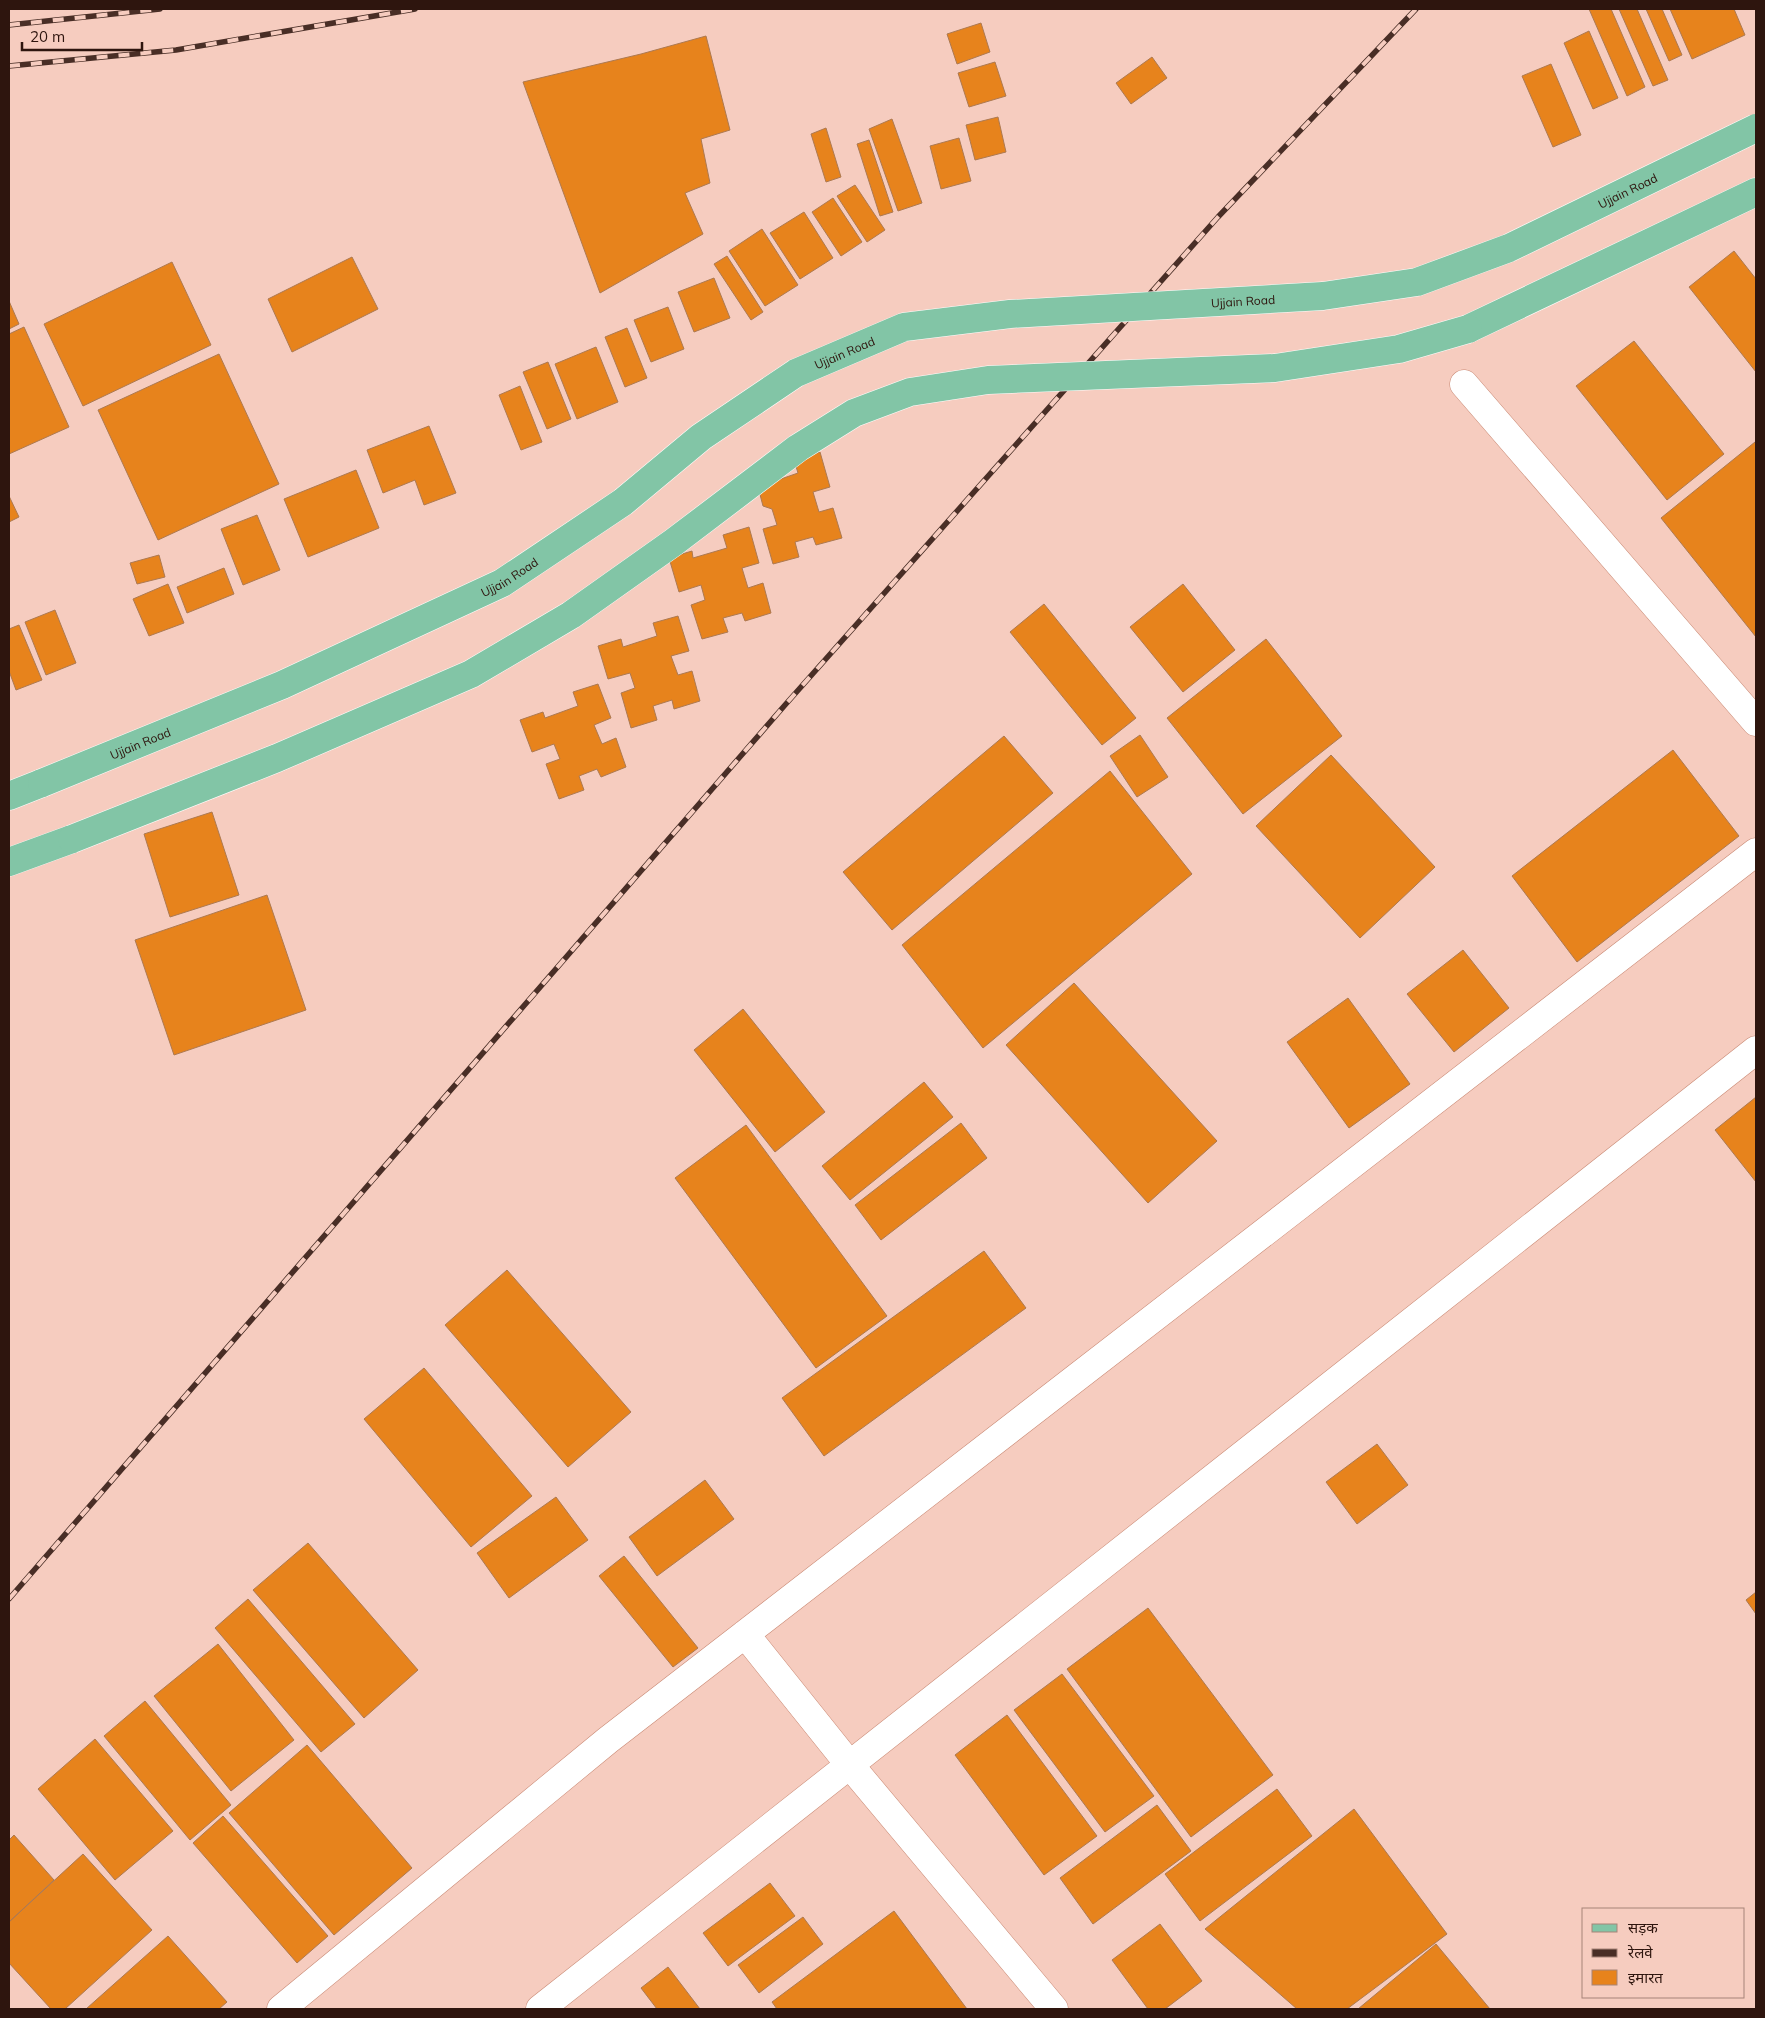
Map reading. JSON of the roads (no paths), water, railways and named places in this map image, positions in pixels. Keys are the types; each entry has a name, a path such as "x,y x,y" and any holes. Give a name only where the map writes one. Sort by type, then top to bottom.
{"main road":[{"name":"Ujjain Road","path":"9,796 282,686 502,583 623,502 701,437 796,373 904,327 1010,314 1323,296 1416,282 1509,248 1756,128"},
{"path":"9,862 277,758 471,674 571,615 674,542 806,443 854,413 902,395 988,380 1275,368 1399,349 1468,329 1756,192"}],"street":[{"path":"1464,384 1756,722"},
{"path":"281,2009 608,1740 1756,852"},
{"path":"540,2009 1756,1050"},
{"path":"746,1634 849,1764 1054,2009"}],"railway":[{"path":"9,25 160,9"},
{"path":"9,66 176,50 415,9"},
{"path":"9,1599 785,705 1218,217 1416,9"}]}
